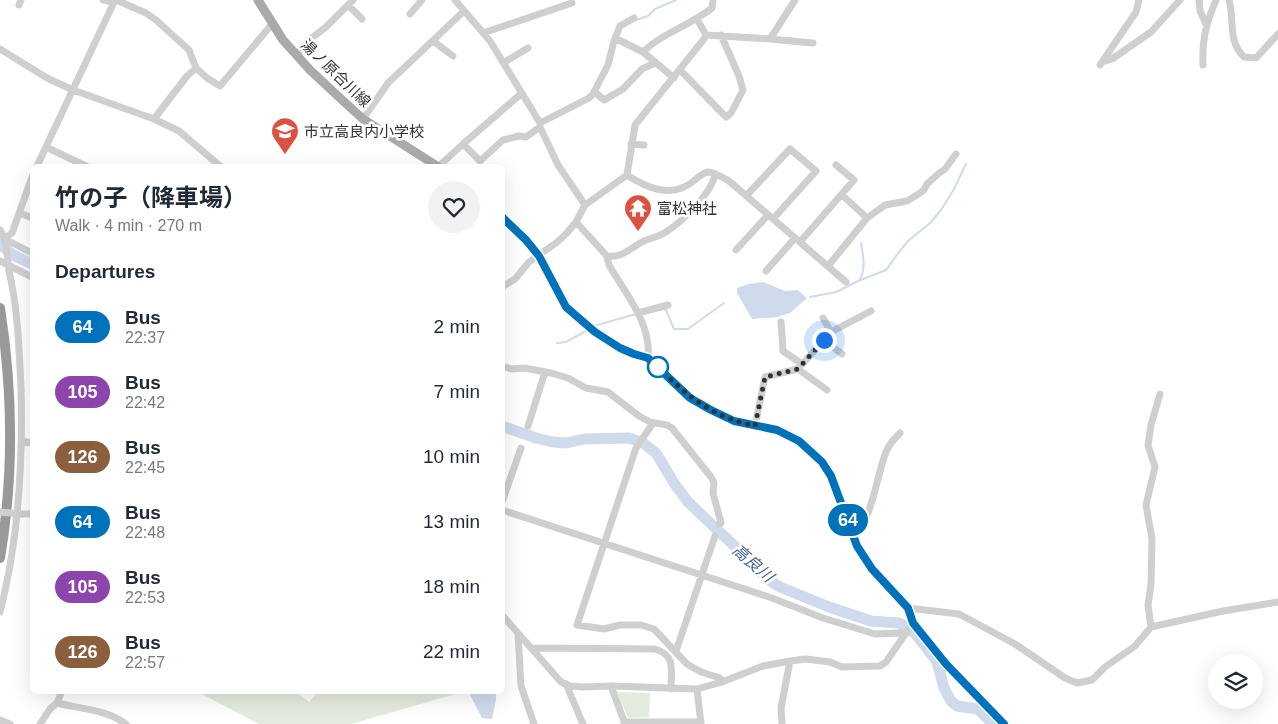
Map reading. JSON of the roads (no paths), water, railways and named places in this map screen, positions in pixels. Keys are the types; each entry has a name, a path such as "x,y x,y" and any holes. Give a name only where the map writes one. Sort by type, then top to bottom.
{"highway":[{"path":"0,308 10,392 11,449 6,520 0,558"}],"main road":[{"name":"湯ノ原合川線","path":"258,0 283,40 310,70 363,118 435,164"},
{"path":"505,220 539,256 566,307 595,332 620,348 648,358 690,398 734,421 777,430 799,441 822,462 831,476 857,546 872,569 908,608 909,628 1004,724"}],"street":[{"path":"103,0 115,1 146,13 156,20 190,50 196,68 220,86 272,24"},
{"path":"410,14 422,0"},
{"path":"455,0 483,33 522,93 540,125 558,165 584,205"},
{"path":"643,52 654,43 697,19 712,8 712,0"},
{"path":"770,39 788,14 795,0"},
{"path":"1139,0 1136,12 1101,63 1112,59 1151,32 1180,0"},
{"path":"1199,0 1202,16 1206,24"},
{"path":"1203,65 1202,44 1206,24 1216,0"},
{"path":"1230,0 1233,41 1238,51 1244,57 1256,58 1278,34"},
{"path":"38,164 115,1"},
{"path":"297,55 309,40 326,28 350,3 362,19"},
{"path":"483,33 572,3"},
{"path":"363,118 388,83 464,12"},
{"path":"463,144 480,161 504,140 526,136 540,125 589,98 608,65 620,26 634,18"},
{"path":"697,19 706,35"},
{"path":"706,35 813,43"},
{"path":"505,285 515,280 529,262 556,244 576,222 584,205 627,175 635,125 674,78 706,35"},
{"path":"680,70 726,117 731,113 743,90 722,36"},
{"path":"614,41 619,40 643,52 674,78"},
{"path":"434,41 453,56"},
{"path":"503,63 528,48"},
{"path":"0,49 46,78 73,90 154,119 179,131 218,164"},
{"path":"593,94 596,93 604,100 623,89 642,68 655,63"},
{"path":"154,119 187,76 196,68"},
{"path":"440,164 522,93"},
{"path":"631,144 644,145"},
{"path":"46,147 82,164"},
{"path":"736,250 816,171 790,149 746,196"},
{"path":"828,266 867,218 885,205 907,201 924,190 927,184 945,169 956,154"},
{"path":"766,272 842,195 854,180 836,164"},
{"path":"627,175 658,190 669,192 683,188 708,172 715,174 729,181 846,282"},
{"path":"607,256 623,255 642,242 665,233 707,193 715,174"},
{"path":"5,239 12,232 30,183"},
{"path":"842,195 867,218"},
{"path":"20,213 30,217"},
{"path":"576,222 607,256 609,265 638,313 649,347 648,358"},
{"path":"0,230 5,239 18,319 22,441 14,554 0,612"},
{"path":"5,239 30,252"},
{"path":"0,261 30,276"},
{"path":"638,313 668,305"},
{"path":"755,426 765,377 800,366 831,332 871,311"},
{"path":"823,318 831,332"},
{"path":"781,322 783,351 827,390"},
{"path":"824,340 842,354"},
{"path":"505,367 545,372 568,378 586,388 608,392 639,416 672,428 714,483 712,493 721,523 719,524"},
{"path":"528,426 545,372"},
{"path":"1151,627 1148,605 1151,584 1152,540 1146,505 1155,467 1148,445 1151,425 1160,394"},
{"path":"654,423 637,445 577,624 604,629 620,624 641,625 654,629 687,664 701,672 720,678 722,682"},
{"path":"853,535 860,531 874,497 886,452 891,442 900,432"},
{"path":"22,441 30,443"},
{"path":"505,494 522,448"},
{"path":"505,511 703,574 823,618 875,634 900,633 909,628"},
{"path":"0,512 30,514"},
{"path":"676,651 715,536"},
{"path":"908,608 959,614 1015,644 1065,678 1076,683 1092,680 1105,667 1135,646 1151,627 1278,602"},
{"path":"505,618 561,682 582,687 698,689 763,666 790,660 806,659 830,662 842,667 880,666 886,662 909,628"},
{"path":"518,633 521,686 534,724"},
{"path":"531,648 655,649 664,652 671,661 671,689"},
{"path":"782,724 780,708 790,660"},
{"path":"566,684 583,724"},
{"path":"611,686 624,723 701,723 698,689"},
{"path":"40,724 50,709 57,703 61,694"},
{"path":"57,703 105,713 116,717 126,724"},
{"path":"0,720 10,724"}],"water":[{"path":"763,282 785,291 798,290 807,298 790,313 777,317 752,319 737,293 737,288"},
{"path":"470,694 496,694 492,719 482,718"}],"waterway":[{"path":"636,20 648,16 655,9 676,0"},
{"path":"810,297 836,292 886,270 908,241 930,223 941,210 966,164"},
{"path":"860,279 863,266 861,243"},
{"name":"高良川","path":"0,244 13,255 30,263"},
{"path":"663,309 666,310 674,329 688,329 724,303"},
{"path":"594,326 636,314"},
{"path":"557,343 566,342 586,331"},
{"name":"高良川","path":"505,427 553,442 566,443 584,439 629,438 643,443 656,453 688,502 767,579 780,587 829,607 871,621 899,623 915,633 937,662 944,688 951,701 957,706 978,709 993,724"}],"place":[{"name":"市立高良内小学校","path":"285,155"},
{"name":"富松神社","path":"638,232"}]}
